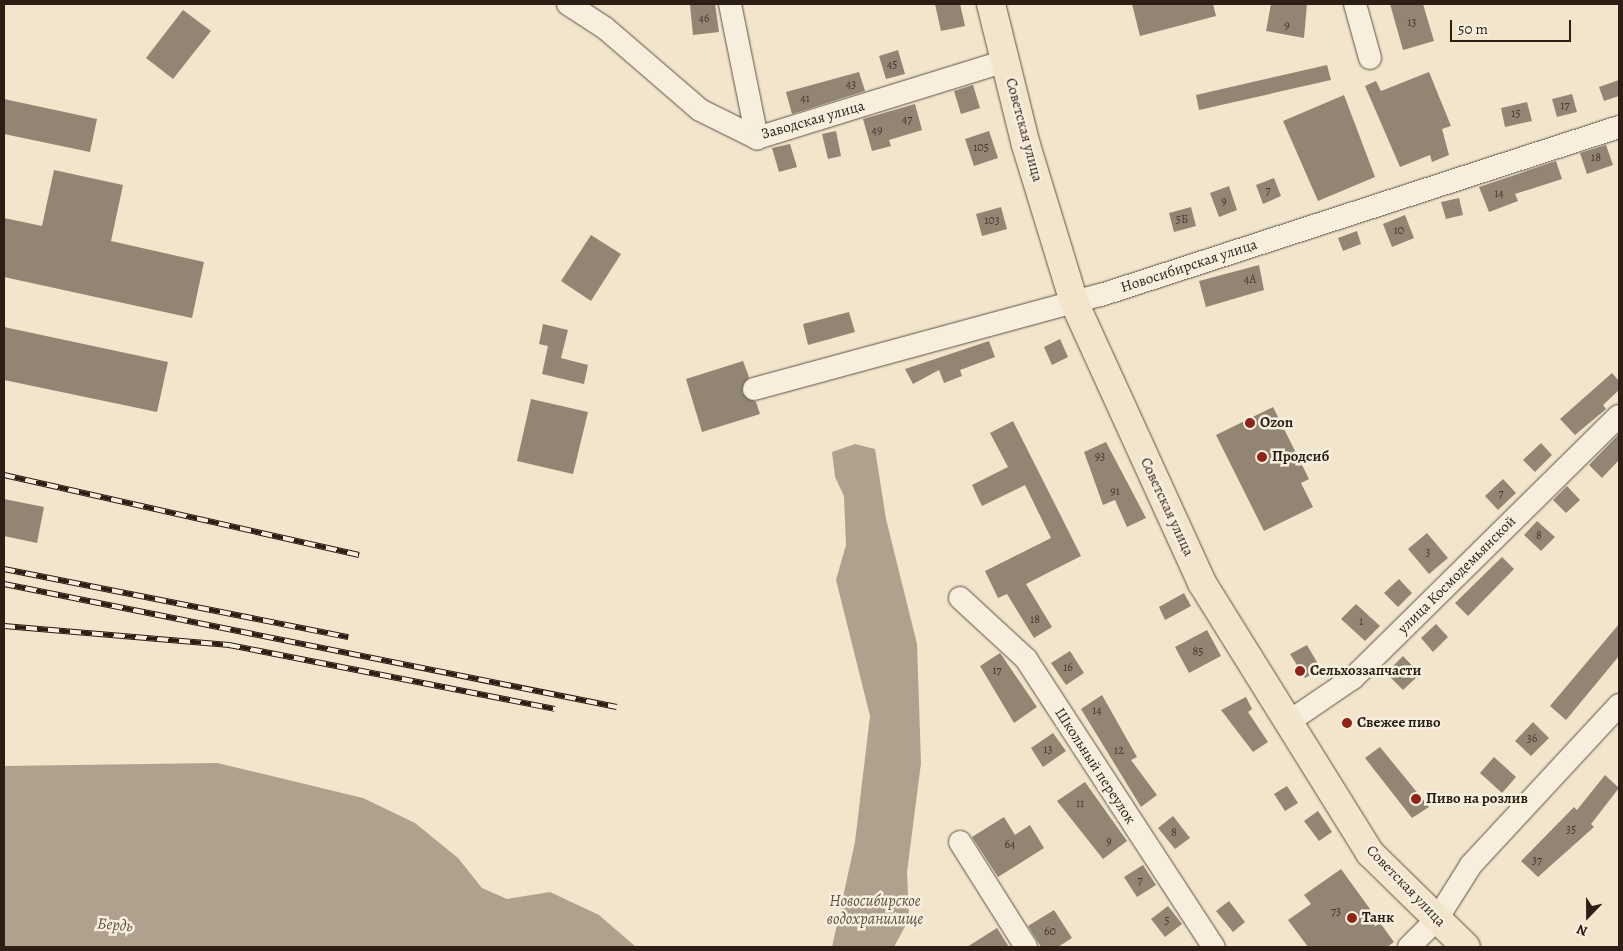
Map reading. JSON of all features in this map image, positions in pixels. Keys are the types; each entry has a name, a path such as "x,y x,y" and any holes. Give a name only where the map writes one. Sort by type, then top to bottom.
{"main road":[{"name":"Советская улица","path":"991,4 1026,145 1074,302 1202,582 1286,723 1370,853 1466,947"}],"street":[{"name":"Заводская улица","path":"568,4 605,28 700,110 757,138 1006,62"},
{"path":"730,4 757,138"},
{"path":"1355,4 1370,58"},
{"name":"Новосибирская улица","path":"754,389 1074,302 1619,127"},
{"name":"улица Космодемьянской","path":"1286,723 1353,678 1619,416"},
{"name":"Школьный переулок","path":"960,598 1026,659 1214,947"},
{"path":"1409,947 1437,919 1471,866 1619,705"},
{"path":"960,842 1026,947"}],"water":[{"name":"Новосибирское водохранилище","path":"855,444 875,449 886,519 917,644 921,763 907,872 909,919 894,947 832,947 855,842 870,716 836,580 846,545 844,496 835,477 832,452"},
{"name":"Бердь","path":"217,763 363,798 415,823 458,858 482,888 507,899 550,892 599,915 636,947 4,947 4,766"}],"building":[{"path":"715,4 719,32 693,35 690,5"},
{"path":"935,4 960,4 965,26 941,31"},
{"path":"1132,4 1213,4 1216,16 1140,36"},
{"path":"1271,4 1307,4 1304,38 1266,31"},
{"path":"1390,4 1423,4 1434,41 1403,50"},
{"path":"183,10 211,31 173,79 146,58"},
{"path":"898,50 905,74 886,79 879,56"},
{"path":"1327,65 1331,80 1199,110 1196,95"},
{"path":"859,72 865,91 792,114 786,92"},
{"path":"1429,72 1451,126 1442,129 1449,155 1432,162 1430,155 1400,167 1365,86 1376,81 1381,91"},
{"path":"1619,80 1619,96 1604,101 1599,87"},
{"path":"973,85 980,108 961,114 954,91"},
{"path":"1572,94 1577,112 1557,117 1552,99"},
{"path":"1344,95 1375,177 1318,201 1283,121"},
{"path":"4,99 97,119 90,152 4,134"},
{"path":"1527,102 1532,121 1505,127 1501,108"},
{"path":"915,104 922,130 889,140 891,146 872,151 863,119"},
{"path":"836,131 841,156 828,159 822,134"},
{"path":"989,131 998,158 974,166 965,139"},
{"path":"790,144 797,167 779,172 772,148"},
{"path":"1606,145 1613,165 1587,174 1580,153"},
{"path":"1556,161 1562,179 1515,194 1518,201 1489,212 1479,187"},
{"path":"54,170 123,185 111,241 204,262 192,318 4,277 4,218 42,226"},
{"path":"1274,178 1281,196 1263,204 1256,185"},
{"path":"1229,186 1237,210 1219,217 1210,193"},
{"path":"1459,198 1463,215 1446,219 1441,202"},
{"path":"1001,207 1007,229 982,236 976,214"},
{"path":"1191,207 1196,226 1174,232 1169,213"},
{"path":"1405,215 1414,238 1392,247 1383,224"},
{"path":"1357,231 1361,244 1343,251 1338,238"},
{"path":"591,235 621,254 591,301 561,281"},
{"path":"1259,265 1264,290 1206,307 1199,281"},
{"path":"849,312 855,332 808,345 803,324"},
{"path":"543,324 568,330 561,358 588,365 584,384 542,374 548,346 539,344"},
{"path":"4,327 168,362 157,412 4,380"},
{"path":"1060,339 1068,357 1052,365 1044,347"},
{"path":"989,341 995,357 960,370 962,376 944,383 939,370 913,384 905,369"},
{"path":"743,361 749,377 742,393 756,402 760,414 702,432 686,379"},
{"path":"1612,373 1619,381 1619,390 1603,405 1606,409 1575,435 1560,419"},
{"path":"531,399 588,412 573,474 517,461"},
{"name":"Продсиб","path":"1273,407 1309,479 1301,483 1313,507 1264,531 1216,435"},
{"path":"1013,421 1081,556 1026,584 1052,627 1034,638 1007,594 998,598 985,571 1051,538 1025,485 982,506 972,485 1008,467 990,433"},
{"path":"1619,434 1619,460 1602,478 1589,465"},
{"path":"1106,442 1146,518 1127,527 1115,500 1103,505 1084,452"},
{"path":"1541,443 1552,455 1535,472 1523,460"},
{"path":"1503,479 1516,493 1498,510 1485,496"},
{"path":"1567,486 1580,500 1566,513 1553,500"},
{"path":"4,499 44,507 37,543 4,536"},
{"path":"1537,521 1555,537 1541,551 1524,535"},
{"path":"1427,533 1448,558 1429,574 1408,549"},
{"path":"1502,557 1514,569 1468,616 1455,603"},
{"path":"1399,579 1412,593 1398,607 1384,593"},
{"path":"1184,593 1191,606 1165,620 1159,607"},
{"path":"1356,604 1380,626 1365,641 1341,619"},
{"path":"1436,624 1448,637 1433,652 1421,638"},
{"path":"1619,624 1619,656 1566,720 1550,706"},
{"path":"1207,630 1221,656 1189,673 1175,647"},
{"path":"1307,645 1321,669 1305,678 1290,654"},
{"path":"1070,651 1084,673 1066,685 1051,663"},
{"path":"1000,653 1037,707 1014,723 980,666"},
{"path":"1403,656 1420,674 1403,690 1386,673"},
{"path":"1102,695 1137,757 1131,760 1157,795 1141,807 1081,709"},
{"path":"1246,697 1252,709 1248,712 1268,742 1253,752 1221,710"},
{"path":"1533,722 1549,738 1531,756 1515,741"},
{"path":"1053,733 1066,751 1043,767 1031,748"},
{"path":"1380,747 1429,807 1412,818 1365,758"},
{"path":"1494,757 1516,777 1502,793 1480,773"},
{"path":"1605,775 1619,788 1591,824 1594,827 1538,877 1521,861 1574,807 1577,810"},
{"path":"1085,782 1127,841 1103,859 1057,801"},
{"path":"1287,786 1298,803 1285,811 1274,794"},
{"path":"1318,811 1332,832 1319,841 1304,821"},
{"path":"1173,816 1190,838 1175,849 1158,828"},
{"path":"1004,817 1015,835 1030,825 1044,848 998,877 972,837"},
{"path":"1143,865 1156,885 1137,897 1124,877"},
{"path":"1341,869 1394,942 1387,947 1308,947 1288,920 1311,904 1304,895"},
{"path":"1229,901 1245,922 1233,932 1216,911"},
{"path":"1168,906 1182,924 1165,937 1151,919"},
{"path":"1054,910 1072,938 1058,947 1041,947 1028,926"},
{"path":"997,928 1009,947 967,947"}],"railway":[{"path":"4,475 359,555"},
{"path":"4,569 348,637"},
{"path":"4,584 617,707"},
{"path":"4,626 229,645 555,709"}],"place":[{"name":"Ozon","path":"1250,423"},
{"name":"Продсиб","path":"1262,457"},
{"name":"Сельхоззапчасти","path":"1300,671"},
{"name":"Свежее пиво","path":"1347,723"},
{"name":"Пиво на розлив","path":"1416,799"},
{"name":"Танк","path":"1352,918"}]}
